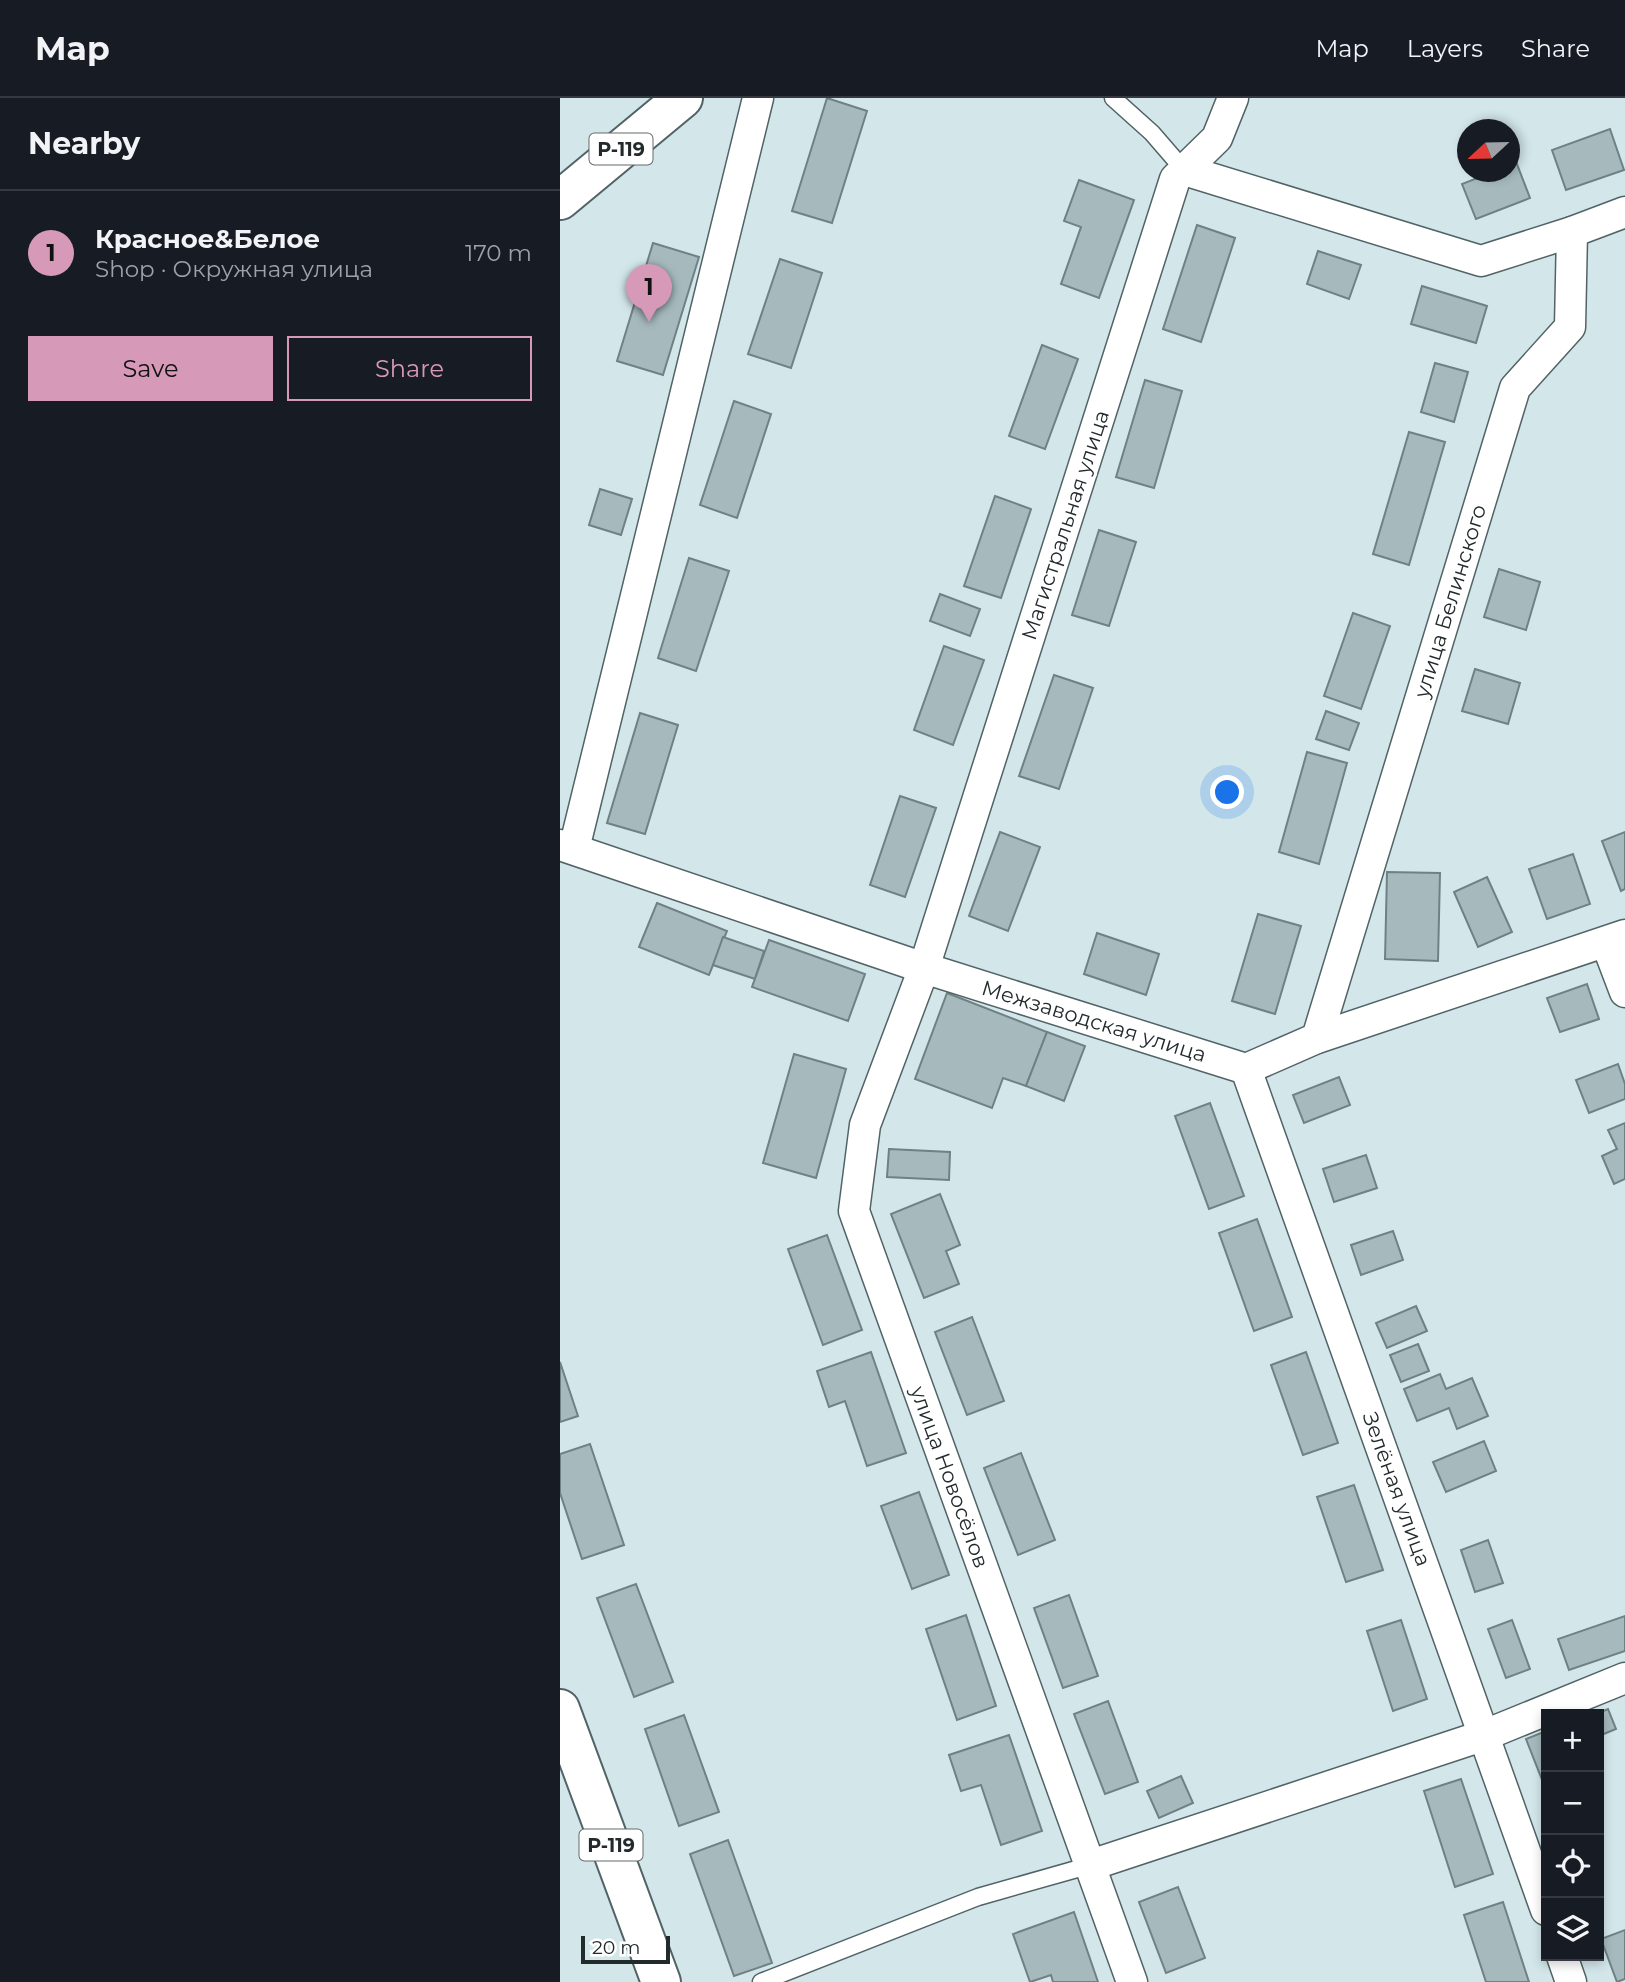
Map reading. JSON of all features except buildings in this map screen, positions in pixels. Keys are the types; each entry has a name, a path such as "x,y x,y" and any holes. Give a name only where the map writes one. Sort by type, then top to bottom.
{"highway":[{"name":"Р-119","path":"560,200 683,98"},
{"name":"Р-119","path":"560,1709 661,1982"}],"street":[{"path":"567,847 758,98"},
{"name":"Магистральная улица","path":"924,968 1175,179 1217,138 1233,98"},
{"path":"1184,170 1481,261 1625,212"},
{"name":"улица Белинского","path":"1317,1038 1515,388 1570,327 1572,232"},
{"name":"Межзаводская улица","path":"567,847 924,968 1247,1069"},
{"path":"1247,1069 1317,1038 1616,938 1625,992"},
{"name":"улица Новосёлов","path":"924,968 865,1125 854,1211 1132,1982"},
{"name":"Зелёная улица","path":"1247,1069 1542,1898"},
{"path":"1091,1865 1486,1735 1625,1678"},
{"path":"1564,1961 1571,1982"}],"lane":[{"path":"1113,98 1152,133 1184,170"},
{"path":"761,1982 978,1896 1091,1865"}],"place":[{"name":"Красное&Белое","path":"649,322"}]}
